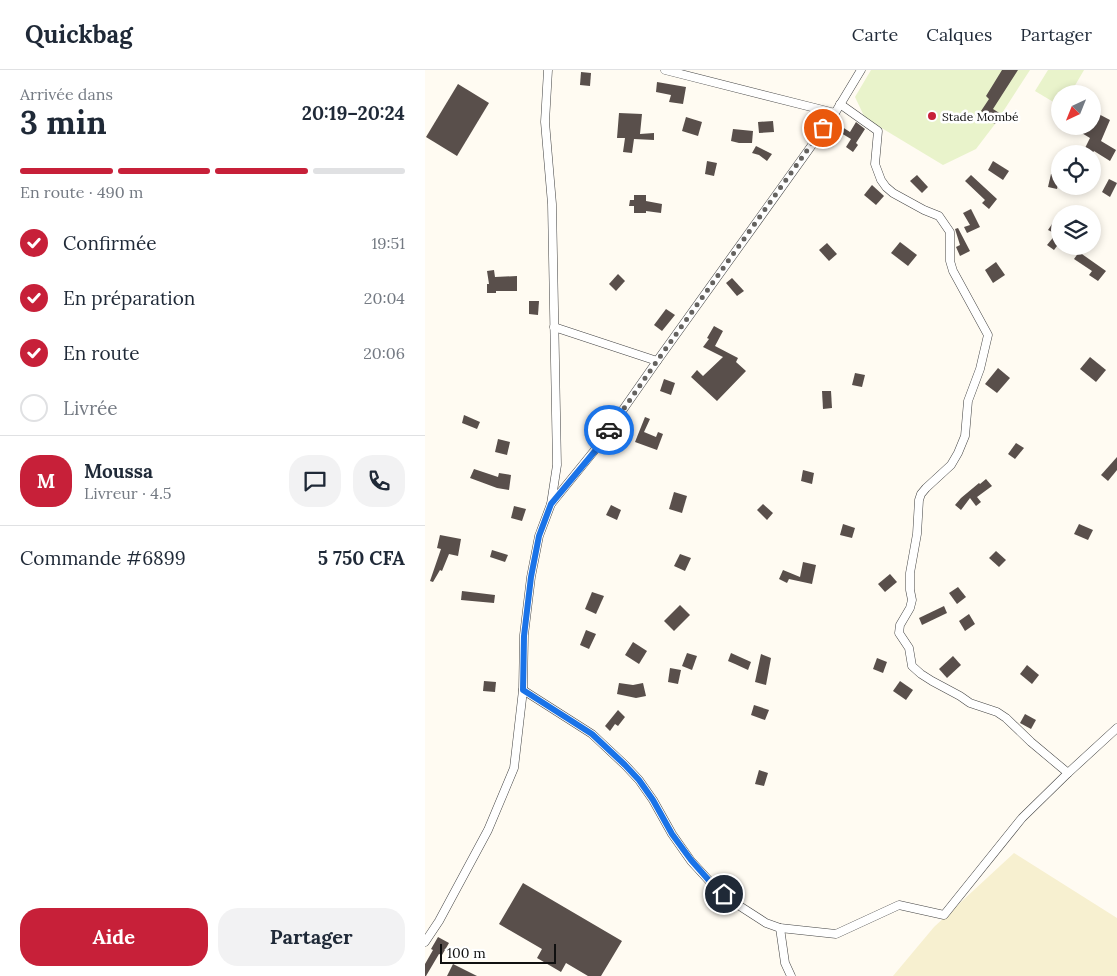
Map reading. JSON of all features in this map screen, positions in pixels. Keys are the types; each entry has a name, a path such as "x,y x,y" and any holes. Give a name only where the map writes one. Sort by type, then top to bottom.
{"street":[{"path":"425,942 439,921 488,830 514,768 523,690 524,636 531,577 539,536 551,504 557,465 552,204 545,122 548,70"},
{"path":"665,70 835,113"},
{"path":"551,504 595,451 657,361 835,113 861,70"},
{"path":"840,104 878,131 875,164 886,187 893,193 939,216 950,232 950,261 953,271 988,335 980,369 968,401 965,436 959,453 951,465 921,494 919,500 917,534 909,574 912,600 910,608 900,625 899,633 909,648 912,666 921,674 970,703 997,712 1068,772"},
{"path":"554,327 657,361"},
{"path":"523,690 592,734 625,765 639,780 691,860 713,885 735,903 766,923 780,928 836,934 899,905 944,915 1022,818 1068,772 1117,728"},
{"path":"780,928 785,963 791,976"}],"shaded area":[{"path":"1014,853 1117,918 1117,976 893,976 934,927"}],"green space":[{"name":"Stade Mombé","path":"871,70 1030,70 995,124 976,149 943,165 865,118 855,97"},
{"path":"1048,70 1084,70 1075,85 1051,85 1051,101 1035,91"}],"building":[{"path":"1002,70 1018,70 993,109 1001,114 995,124 986,119 988,116 981,111 989,99 986,96"},
{"path":"581,72 591,73 590,86 580,85"},
{"path":"657,82 686,87 683,104 669,102 671,95 656,92"},
{"path":"458,84 489,103 457,156 426,137"},
{"path":"619,113 642,114 640,134 654,133 654,140 634,139 632,153 623,152 625,138 617,138"},
{"path":"1101,115 1110,120 1101,141 1116,150 1110,161 1101,155 1101,145 1086,145 1090,138 1085,135 1101,135"},
{"path":"686,117 702,122 698,136 682,131"},
{"path":"773,121 774,132 759,133 758,122"},
{"path":"856,122 865,129 856,143 858,145 853,152 846,147 851,139 836,130 839,125 850,132"},
{"path":"733,129 753,131 752,143 731,141"},
{"path":"756,146 772,154 767,161 759,155 752,153"},
{"path":"707,161 717,163 714,176 705,174"},
{"path":"993,161 1009,171 1003,180 988,170"},
{"path":"1051,174 1051,188 1048,187"},
{"path":"917,175 928,187 922,193 910,181"},
{"path":"971,175 997,199 989,209 982,203 985,200 965,181"},
{"path":"1109,179 1117,183 1110,197 1102,192"},
{"path":"872,185 884,196 876,205 864,195"},
{"path":"634,195 646,195 646,201 662,204 661,213 646,211 646,213 634,213 634,206 629,206 630,200 634,200"},
{"path":"971,209 980,227 967,233 964,227 970,225 963,213"},
{"path":"958,228 970,251 960,256 956,247 960,245 955,229"},
{"path":"900,242 917,255 908,266 891,253"},
{"path":"827,243 837,254 829,261 819,250"},
{"path":"1077,255 1083,255 1106,271 1098,281 1089,275 1092,271 1074,259"},
{"path":"996,262 1005,275 993,283 985,270"},
{"path":"494,270 495,277 517,276 517,291 487,293 487,284 489,284 487,271"},
{"path":"618,274 625,281 616,291 609,284"},
{"path":"732,278 744,291 737,296 726,283"},
{"path":"529,301 539,301 538,315 529,314"},
{"path":"666,309 675,315 662,331 654,325"},
{"path":"714,326 723,331 715,346 738,358 736,362 746,371 717,401 691,377 697,370 703,376 723,357 703,347 709,339 707,338"},
{"path":"1090,357 1106,370 1096,382 1080,369"},
{"path":"998,368 1010,378 997,393 985,384"},
{"path":"855,373 865,375 862,387 852,385"},
{"path":"664,379 675,383 671,395 660,391"},
{"path":"822,391 831,391 832,408 823,409"},
{"path":"464,415 480,422 477,429 462,423"},
{"path":"645,417 650,419 644,432 656,437 658,432 663,434 657,450 635,442"},
{"path":"498,439 510,442 507,455 495,452"},
{"path":"1016,443 1024,448 1015,459 1008,454"},
{"path":"1117,457 1117,470 1108,481 1101,475"},
{"path":"474,469 498,477 499,473 511,475 509,490 497,488 470,478"},
{"path":"803,470 814,473 812,484 801,481"},
{"path":"986,479 992,486 977,497 981,502 976,506 970,498 961,510 955,505 961,498"},
{"path":"674,492 687,496 682,513 669,509"},
{"path":"763,504 773,513 767,520 757,510"},
{"path":"611,505 621,510 617,520 606,515"},
{"path":"514,506 526,509 522,521 511,518"},
{"path":"843,524 855,528 852,538 840,535"},
{"path":"1079,524 1093,530 1088,540 1074,534"},
{"path":"440,535 461,539 458,556 449,554 442,571 440,570 433,582 430,581 441,549 437,548"},
{"path":"492,550 508,555 505,562 490,557"},
{"path":"996,551 1006,560 999,567 989,558"},
{"path":"680,554 691,558 685,571 674,566"},
{"path":"803,562 816,565 812,584 789,579 787,583 779,579 783,570 800,577"},
{"path":"890,574 897,582 885,592 878,584"},
{"path":"958,587 966,597 957,604 949,593"},
{"path":"462,591 495,595 494,603 461,600"},
{"path":"592,592 604,596 596,614 585,609"},
{"path":"680,605 690,615 674,631 664,621"},
{"path":"944,606 947,613 922,625 919,618"},
{"path":"969,614 975,624 965,631 959,621"},
{"path":"586,630 596,634 589,649 580,645"},
{"path":"633,642 647,651 639,664 625,655"},
{"path":"687,653 697,656 692,670 682,666"},
{"path":"731,653 751,662 748,670 728,661"},
{"path":"761,654 771,658 766,685 755,682"},
{"path":"953,656 961,665 947,678 939,669"},
{"path":"877,658 887,662 883,673 873,669"},
{"path":"1027,665 1039,675 1032,684 1020,674"},
{"path":"670,668 681,670 678,684 668,682"},
{"path":"484,681 496,682 495,692 483,691"},
{"path":"900,681 913,690 906,700 893,691"},
{"path":"619,683 633,685 643,683 646,696 636,698 617,694"},
{"path":"754,705 769,710 765,720 751,715"},
{"path":"618,710 625,717 618,726 615,724 610,731 605,726"},
{"path":"1025,714 1036,720 1031,729 1020,723"},
{"path":"759,770 768,773 764,786 755,784"},
{"path":"523,883 622,941 601,976 588,976 566,963 561,972 537,958 542,949 499,924"},
{"path":"438,937 449,943 442,955 439,954 425,976 425,964"},
{"path":"453,964 477,976 447,976"}],"way so far":[{"path":"609,430 823,128"}],"place":[{"name":"Stade Mombé","path":"932,116"}],"route":[{"path":"609,430 595,451 551,504 539,536 531,577 524,636 523,690 592,734 625,765 639,780 653,800 672,834 691,860 713,885 724,894"}]}
